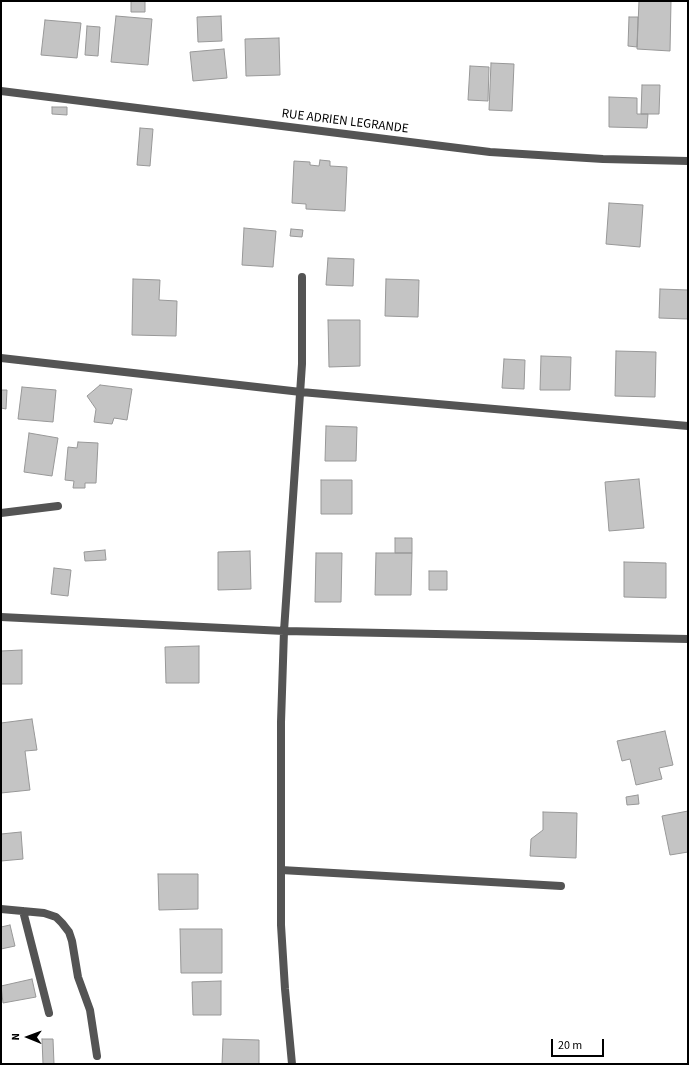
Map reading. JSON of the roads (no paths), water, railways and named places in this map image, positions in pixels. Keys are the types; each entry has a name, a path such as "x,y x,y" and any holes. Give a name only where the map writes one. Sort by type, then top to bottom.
{"street":[{"name":"RUE ADRIEN LEGRANDE","path":"1,91 490,152 589,158 688,161"},
{"path":"292,1064 284,981 281,925 281,722 284,631 301,392 302,277"},
{"path":"1,358 301,392 688,426"},
{"path":"1,513 58,506"},
{"path":"1,617 284,631 688,639"},
{"path":"281,870 561,886"},
{"path":"1,909 44,913 56,917 69,932 78,977 90,1010 97,1056"},
{"path":"23,911 49,1013"}]}
